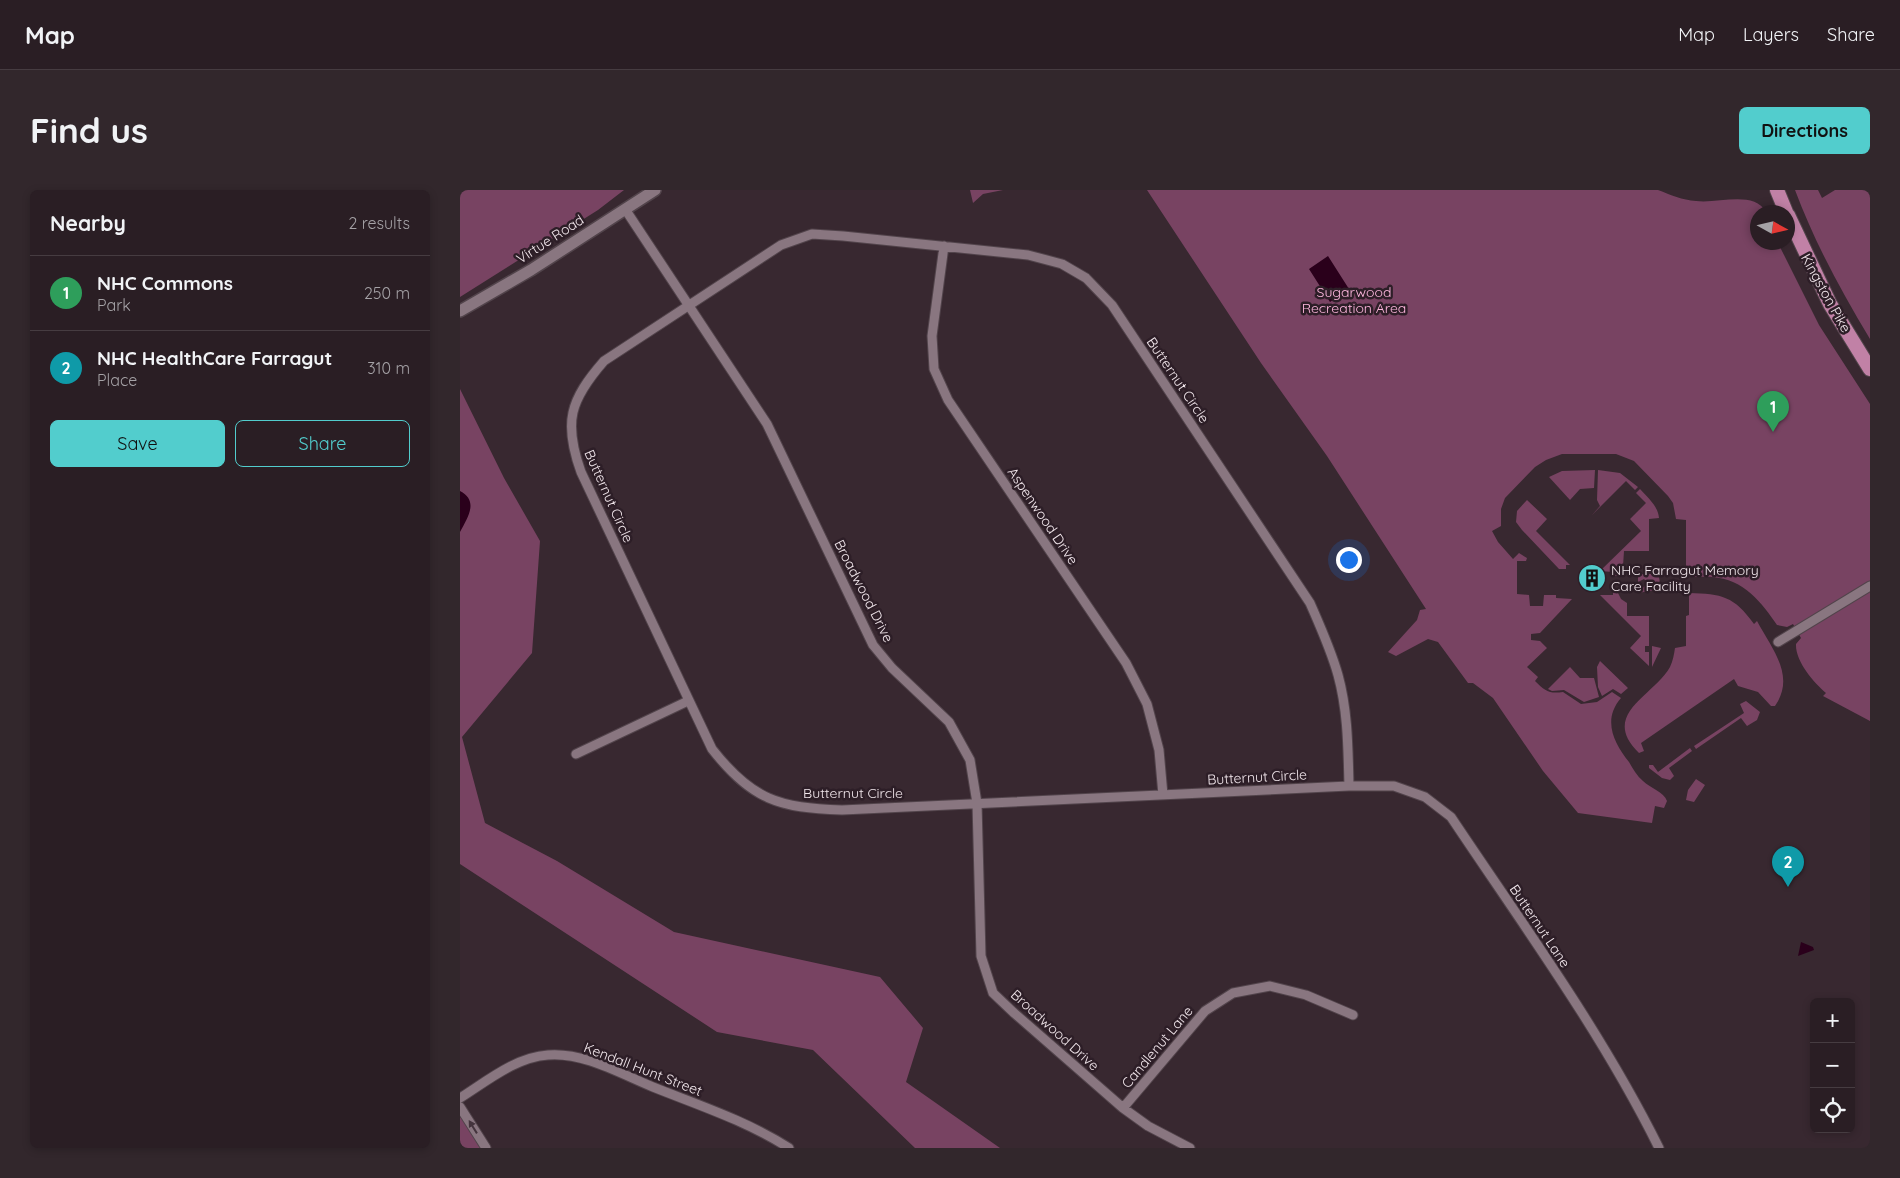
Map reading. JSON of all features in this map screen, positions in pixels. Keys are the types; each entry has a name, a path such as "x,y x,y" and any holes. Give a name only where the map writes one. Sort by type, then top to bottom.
{"main road":[{"name":"Kingston Pike","path":"1777,190 1783,205"},
{"name":"Kingston Pike","path":"1795,231 1830,304 1870,369"}],"street":[{"name":"Virtue Road","path":"460,311 531,270 656,190"},
{"name":"Broadwood Drive","path":"625,209 767,424 873,645 892,668 949,722 970,760 977,803 981,956 993,992 1013,1012 1123,1108 1148,1126 1190,1148"},
{"name":"Butternut Circle","path":"812,234 944,246 1028,255 1062,264 1086,278 1112,305 1310,603 1338,676 1345,711 1349,786 842,810 802,809 767,799 733,775 712,750 581,472 572,447 572,412 584,384 604,361 781,245 812,234"},
{"name":"Aspenwood Drive","path":"944,246 932,336 934,369 948,400 1126,663 1147,704 1159,750 1163,795"},
{"path":"1778,642 1870,586"},
{"path":"576,754 688,701"},
{"name":"Butternut Lane","path":"1349,786 1394,786 1425,797 1450,817 1606,1051 1634,1098 1659,1148"},
{"name":"Candlenut Lane","path":"1123,1108 1205,1011 1233,993 1270,986 1306,995 1354,1015"},
{"name":"Kendall Hunt Street","path":"460,1098 520,1062 549,1055 570,1056 591,1062 729,1118 788,1148"},
{"path":"460,1107 486,1148"}],"green space":[{"path":"460,190 624,190 598,210 460,297"},
{"path":"970,190 1003,190 983,194 973,203"},
{"name":"Sugarwood Recreation Area","path":"1147,190 1658,190 1691,200 1735,199 1753,201 1760,205 1750,205 1750,250 1782,250 1819,325 1870,404 1870,721 1823,696 1826,693 1811,678 1799,657 1796,644 1801,638 1793,624 1787,627 1777,625 1751,593 1734,582 1712,577 1677,576 1677,571 1686,571 1686,520 1676,519 1673,503 1668,496 1634,461 1616,454 1562,454 1546,460 1535,467 1505,498 1501,509 1501,526 1492,531 1498,542 1513,559 1519,553 1527,558 1526,561 1517,561 1517,594 1529,595 1530,606 1543,606 1544,595 1556,595 1556,598 1572,599 1540,633 1531,634 1531,640 1540,641 1547,648 1527,667 1538,677 1535,681 1545,689 1554,693 1563,692 1581,704 1597,702 1612,692 1621,698 1615,706 1612,715 1612,731 1615,739 1639,777 1663,795 1667,801 1664,808 1655,806 1652,823 1578,813 1543,771 1493,698 1473,683 1468,683 1438,642 1428,639 1396,656 1388,652 1417,620 1420,610 1426,609 1327,456 1261,363"},
{"path":"1795,190 1818,190 1822,198 1835,190 1870,190 1870,339 1829,266"},
{"path":"460,389 504,478 540,541 532,653 462,737 485,823 557,861 674,932 880,977 923,1028 906,1082 1000,1148 915,1148 813,1050 717,1032 460,864"},
{"path":"1595,470 1594,488 1580,489 1570,500 1549,477 1562,471"},
{"path":"1598,470 1620,473 1638,487 1635,490 1626,481 1592,515 1600,506 1597,500"},
{"path":"1640,489 1655,506 1659,518 1649,519 1649,551 1624,551 1623,566 1617,576 1613,576 1613,572 1600,571 1641,531 1630,519 1646,503 1636,493"},
{"path":"1527,500 1547,519 1536,531 1570,565 1566,565 1566,569 1559,569 1516,522 1517,511"},
{"path":"1638,574 1653,574 1659,577 1661,589 1638,593 1638,585 1644,587 1648,583 1644,579 1638,582"},
{"path":"1613,591 1617,591 1621,599 1627,603 1627,616 1649,616 1649,646 1645,646 1645,652 1649,652 1649,666 1630,648 1641,636 1600,595 1613,595"},
{"path":"1689,593 1710,594 1726,598 1740,607 1754,624 1757,621 1780,663 1783,684 1781,695 1775,706 1771,706 1758,692 1738,686 1734,679 1641,743 1644,751 1639,753 1628,739 1625,727 1627,716 1670,667 1675,648 1686,646 1686,616 1689,615"},
{"path":"1652,646 1661,648 1652,667"},
{"path":"1600,661 1628,688 1621,694 1613,689 1602,696 1598,687 1597,667"},
{"path":"1570,667 1580,678 1594,678 1599,697 1584,702 1564,690 1552,691 1548,689"},
{"path":"1746,701 1760,712 1757,720 1747,726 1741,718 1696,749 1694,746 1744,713 1740,704"},
{"path":"1690,748 1692,751 1669,768 1674,776 1670,780 1662,778 1649,768 1649,765 1653,765 1658,772"},
{"path":"1696,779 1705,785 1694,802 1686,800 1688,790"},
{"path":"460,1117 463,1120 481,1148 460,1148"}],"shaded area":[{"path":"1328,256 1349,289 1330,302 1309,269"},
{"path":"460,491 469,500 470,510 460,532"},
{"path":"1801,942 1813,947 1814,950 1798,956"}],"place":[{"name":"NHC Commons","path":"1773,432"},
{"name":"NHC Farragut Memory Care Facility","path":"1592,578"},
{"name":"NHC HealthCare Farragut","path":"1788,887"}]}
